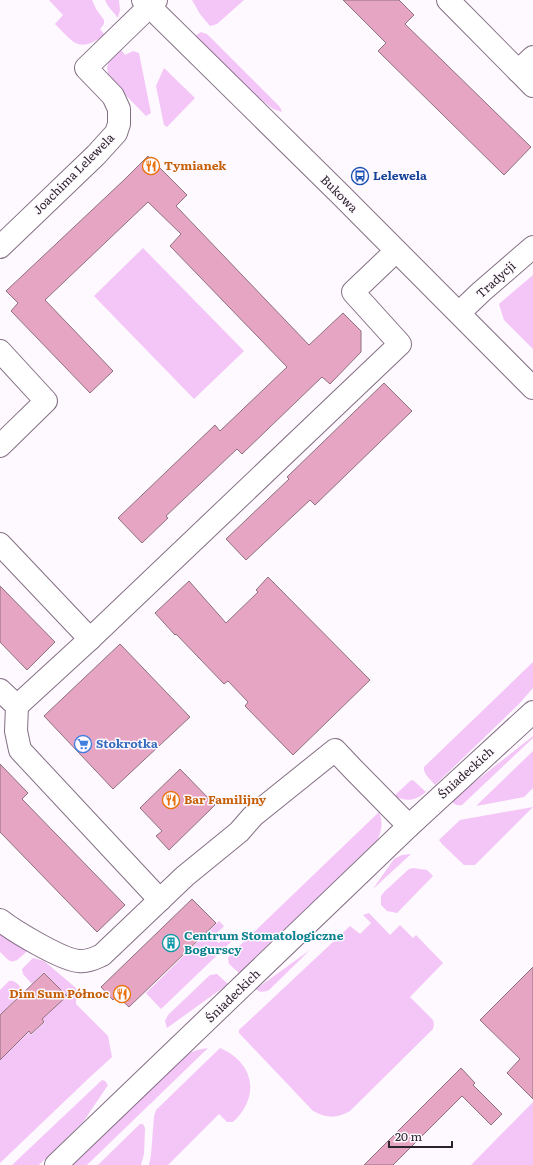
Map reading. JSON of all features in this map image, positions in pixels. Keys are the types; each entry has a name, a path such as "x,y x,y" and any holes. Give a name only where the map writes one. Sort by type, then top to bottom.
{"street":[{"path":"448,0 528,71"},
{"name":"Joachima Lelewela","path":"0,248 96,156 116,133 120,124 119,109 113,96 86,68 149,2"},
{"name":"Bukowa","path":"149,2 533,388"},
{"name":"Tradycji","path":"459,314 481,292 533,247"},
{"path":"160,900 20,750 16,731 17,706 90,639 400,344 353,292 396,251"},
{"path":"0,351 46,401 0,446"},
{"path":"0,544 90,639"},
{"path":"0,690 17,706"},
{"name":"Śniadeckich","path":"56,1165 409,826 530,713"},
{"path":"0,920 41,945 68,959 90,961 102,955 185,876 239,832 253,816 335,750 409,826"}],"shaded area":[{"path":"49,0 92,0 96,9 104,20 104,24 100,29 105,35 89,44 77,44 72,41 55,24 63,15"},
{"path":"105,0 119,0 120,10 118,18 108,6"},
{"path":"192,0 244,0 217,24 210,26 200,14"},
{"path":"201,32 207,34 280,107 282,112 273,109 254,94 195,36"},
{"path":"120,50 125,55 133,51 139,53 151,113 146,116 109,78 107,68 108,63"},
{"path":"164,68 195,98 167,127 164,125 156,86"},
{"path":"143,248 244,351 194,399 94,296"},
{"path":"533,275 533,349 504,320 499,304"},
{"path":"533,662 533,688 519,704 435,785 426,774 424,767"},
{"path":"533,736 533,738 462,805 456,805 451,801 462,792"},
{"path":"533,751 533,788 524,797 476,806"},
{"path":"413,780 426,792 411,800 394,796 410,781"},
{"path":"533,807 475,865 464,865 439,840 460,820"},
{"path":"379,812 382,826 378,839 239,973 229,964 228,958 230,955"},
{"path":"411,854 373,889 394,859 402,855"},
{"path":"413,868 427,870 433,876 397,913 387,911 381,905 381,896 409,869"},
{"path":"369,913 390,935 400,925 413,938 416,935 443,963 410,997 433,1020 434,1024 433,1029 350,1111 332,1117 313,1111 239,1033 239,1030 350,926 360,934 371,923 363,915"},
{"path":"219,921 224,926 213,937 219,943 231,932 232,941 161,1009 146,993"},
{"path":"0,931 31,947 16,961 10,961 0,952"},
{"path":"310,950 269,990 262,992 256,989"},
{"path":"33,958 44,961 76,988 76,1004 108,1036 112,1057 0,1163 0,1060 29,1032 31,1035 45,1022 42,1019 67,996 44,972 32,984 23,974 22,969"},
{"path":"217,974 228,984 167,1028 165,1021 168,1015 210,975"},
{"path":"9,981 15,982 24,991 1,1014 0,990"},
{"path":"208,1048 87,1165 73,1165 187,1054"},
{"path":"220,1048 232,1054 241,1062 247,1071 250,1081 250,1092 242,1112 233,1122 227,1122 219,1114 168,1165 149,1165 154,1116 156,1110"},
{"path":"102,1080 108,1085 83,1122 39,1165 12,1165"},
{"path":"533,1102 533,1165 471,1165"},
{"path":"140,1124 143,1124 145,1128 144,1154 141,1165 98,1165"}],"building":[{"path":"343,0 399,0 414,15 405,24 531,147 504,175 378,51 386,43"},
{"path":"148,156 187,195 176,206 309,345 343,313 361,331 361,352 330,384 322,377 242,454 237,449 166,516 168,518 142,543 118,518 215,425 220,431 287,367 170,246 181,234 148,202 45,300 113,371 90,393 11,311 18,303 6,291"},
{"path":"384,383 412,411 315,505 310,500 246,560 226,539 289,479 287,477"},
{"path":"268,577 370,680 293,755 245,706 248,702 228,681 224,684 155,613 189,581 226,623 258,592 256,590"},
{"path":"0,586 55,642 27,670 0,642"},
{"path":"120,644 190,717 113,789 44,716"},
{"path":"0,764 28,793 22,799 125,905 97,932 0,832"},
{"path":"180,769 215,805 169,850 156,836 162,831 140,808"},
{"name":"Centrum Stomatologiczne Bogurscy","path":"192,899 216,923 129,1007 117,996 113,1000 101,987"},
{"path":"533,967 533,1099 507,1073 520,1059 480,1020"},
{"path":"44,973 67,996 42,1019 44,1022 31,1034 29,1031 0,1060 0,1015"},
{"path":"461,1068 475,1083 473,1085 502,1114 491,1125 462,1096 393,1165 364,1165"}],"place":[{"name":"Tymianek","path":"151,166"},
{"name":"Lelewela","path":"360,176"},
{"name":"Stokrotka","path":"83,744"},
{"name":"Bar Familijny","path":"171,800"},
{"name":"Centrum Stomatologiczne Bogurscy","path":"171,943"},
{"name":"Dim Sum Północ","path":"122,994"}]}
